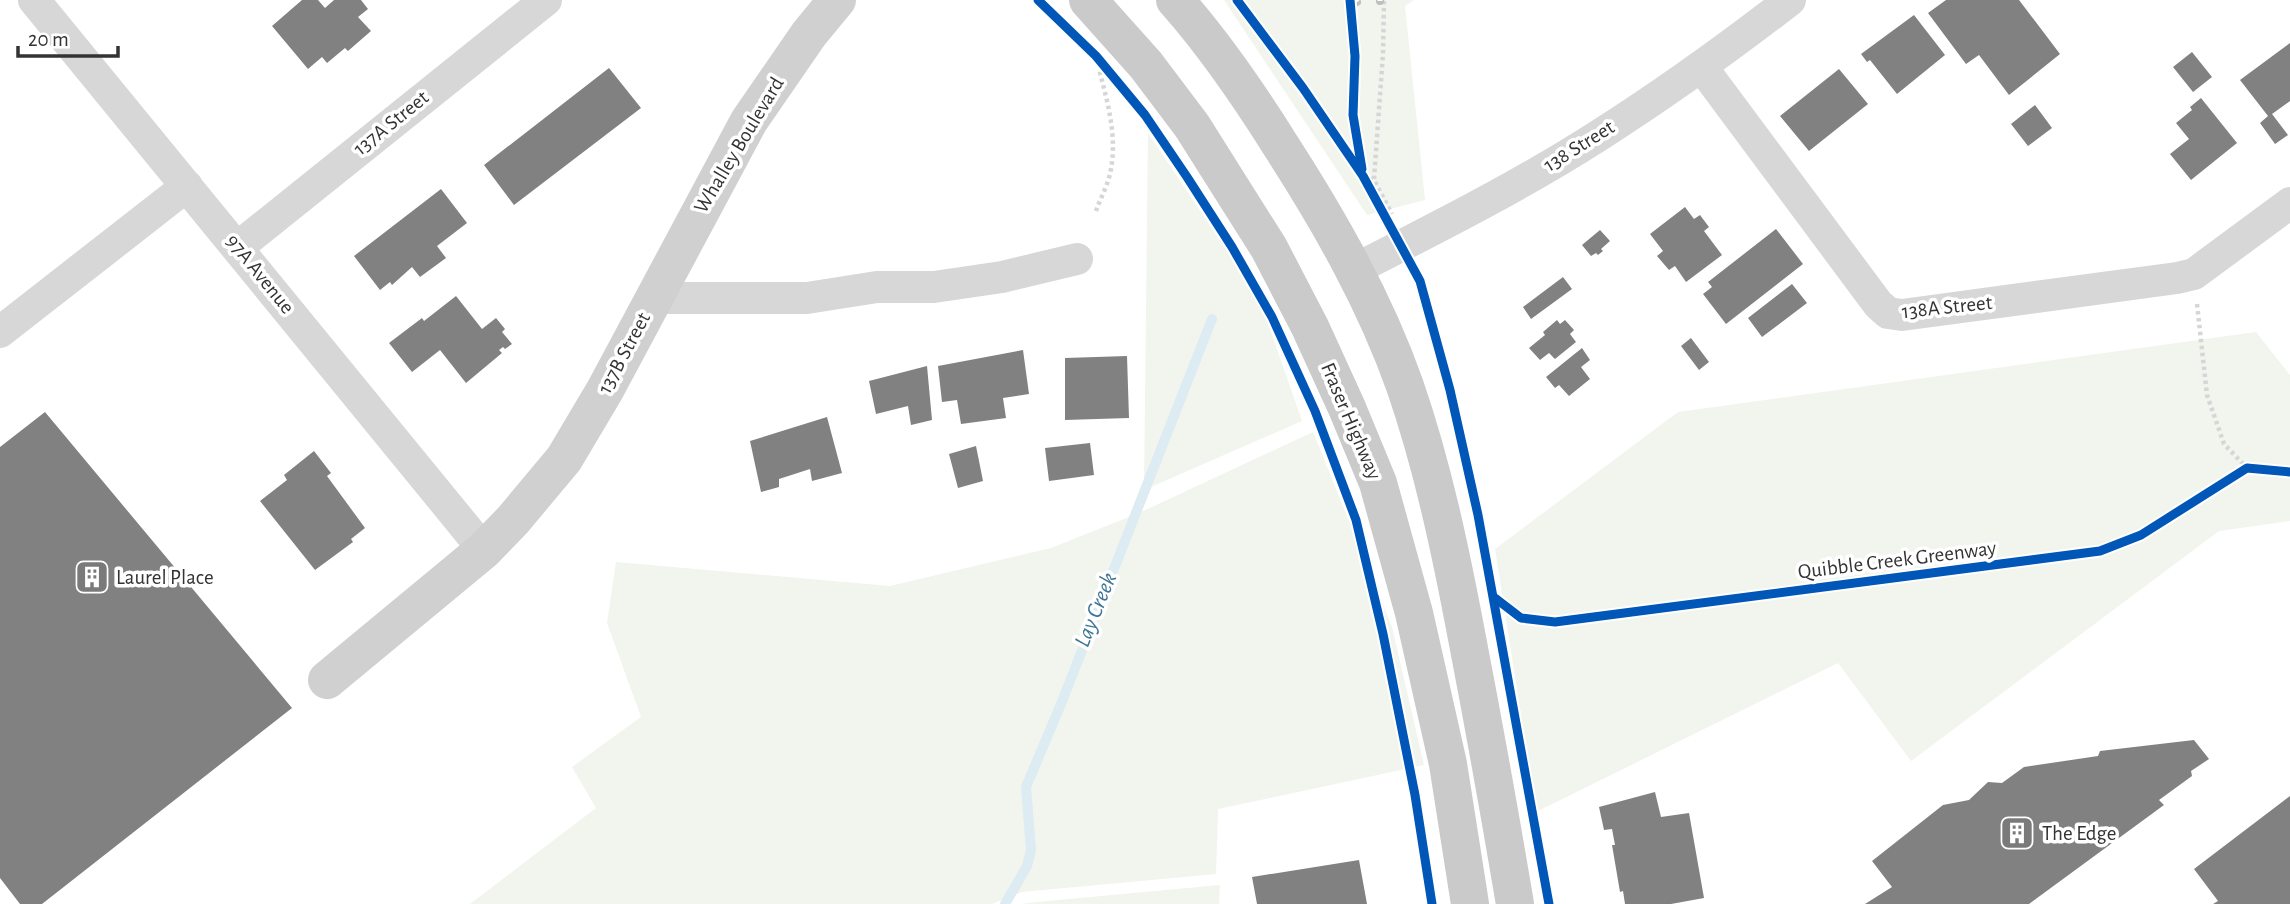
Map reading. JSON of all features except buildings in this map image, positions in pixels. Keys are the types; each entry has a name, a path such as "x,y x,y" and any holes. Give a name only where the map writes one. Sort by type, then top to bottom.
{"main road":[{"name":"Fraser Highway","path":"1087,0 1146,65 1192,126 1269,248 1310,327 1347,408 1378,483 1414,613 1448,764 1469,904"},
{"path":"1175,0 1220,55 1262,116 1339,240 1405,386 1441,516 1496,785 1515,904"}],"street":[{"name":"97A Avenue","path":"34,0 484,550"},
{"name":"137A Street","path":"238,247 546,0"},
{"name":"Whalley Boulevard","path":"653,298 748,121 809,34 837,0"},
{"name":"138 Street","path":"1354,270 1399,233 1556,161 1598,136 1701,66 1790,0"},
{"name":"138A Street","path":"1701,66 1878,304 1888,313 1902,315 2194,274 2290,203"},
{"path":"0,332 187,186"},
{"name":"137B Street","path":"327,680 484,550 513,520 564,459 605,390 653,298 807,298 877,287 934,287 1002,277 1077,259"}],"path":[{"path":"1373,193 1384,0"},
{"path":"1096,56 1112,76"},
{"path":"1096,56 1112,120 1113,150 1110,176 1096,211"},
{"path":"1358,164 1399,233"},
{"path":"1363,176 1374,180 1399,233"},
{"path":"2196,295 2207,395 2224,444 2247,468"},
{"path":"2235,475 2247,468 2258,469"}],"shaded area":[{"path":"1224,0 1414,0 1405,6 1425,200 1367,215"},
{"path":"1148,133 1260,300 1302,421 1144,490"},
{"path":"2256,332 2290,375 2290,521 2219,531 1911,761 1838,663 1536,812 1495,549 1678,412"},
{"path":"1313,432 1392,627 1424,765 1218,809 1216,874 1022,892 992,904 470,904 596,808 572,767 641,717 607,623 616,562 890,586 1051,548 1139,513"},
{"path":"1220,885 1219,904 1024,904 1026,903"}],"waterway":[{"name":"Lay Creek","path":"1005,904 1027,866 1031,850 1026,787 1212,319"}],"cycle path":[{"path":"1038,0 1096,56 1145,115 1187,177 1232,247 1272,317 1315,411 1356,520 1383,634 1415,795 1432,904"},
{"path":"1237,0 1303,88 1363,176 1420,281 1450,390 1478,515 1549,904"},
{"path":"1350,0 1355,56 1353,115 1362,169"},
{"name":"Quibble Creek Greenway","path":"1495,598 1521,618 1555,622 2100,551 2141,535 2247,468 2290,472"}],"place":[{"name":"Laurel Place","path":"92,577"},
{"name":"The Edge","path":"2017,833"}]}
